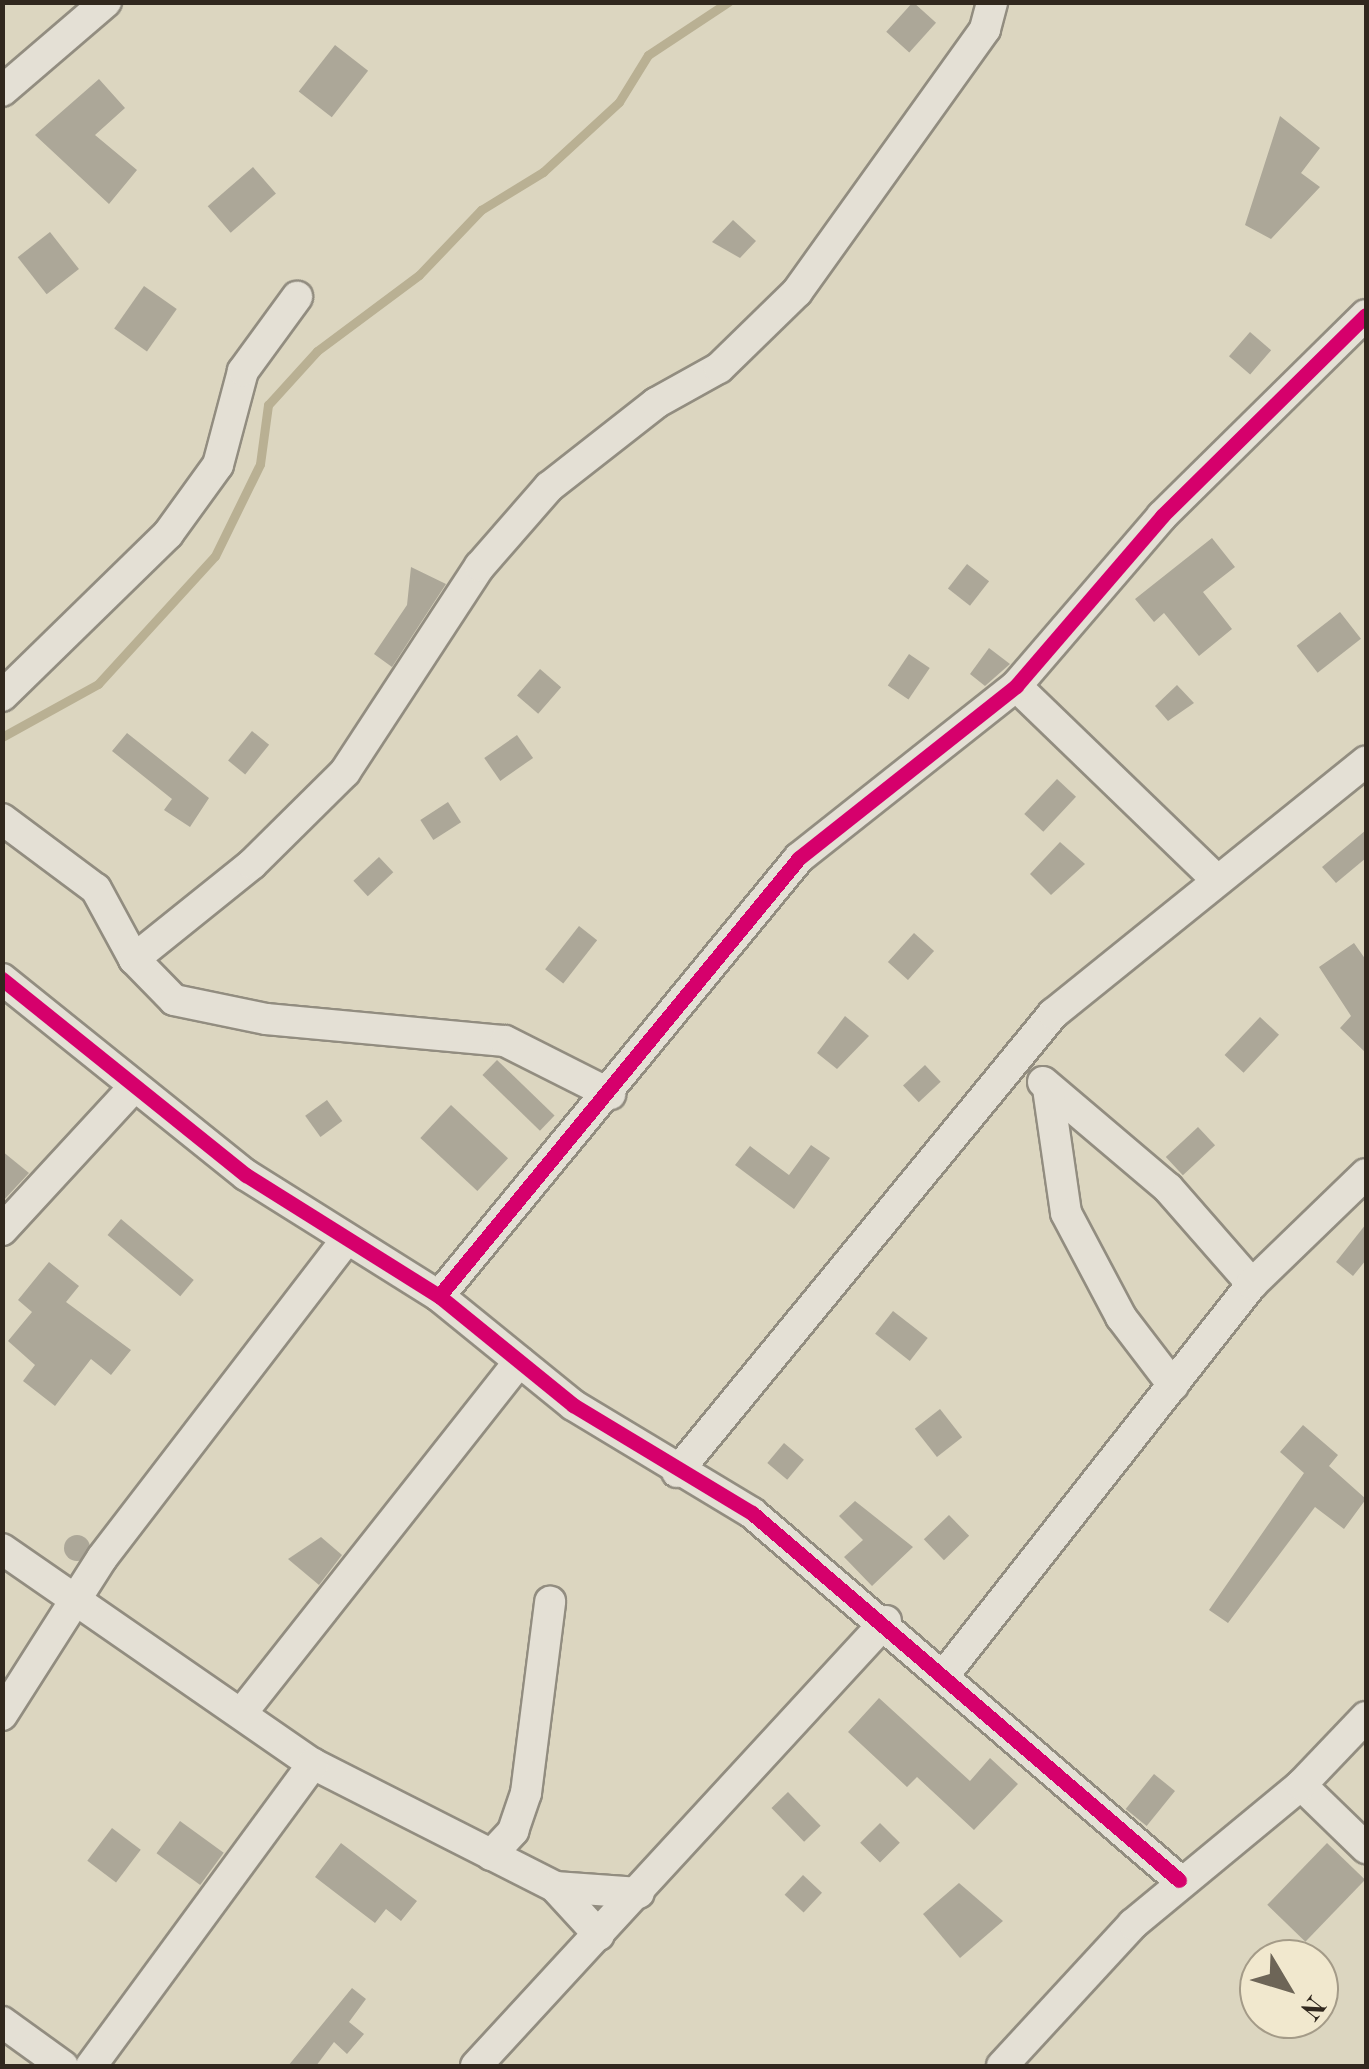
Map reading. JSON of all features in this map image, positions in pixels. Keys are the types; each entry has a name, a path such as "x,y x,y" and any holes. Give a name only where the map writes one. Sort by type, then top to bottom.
{"street":[{"path":"2,90 106,2"},
{"path":"134,959 252,864 345,772 480,566 549,488 642,413 719,368 797,292 985,28 992,2"},
{"path":"7,685 168,534 218,466 243,370 297,297"},
{"path":"439,1296 610,1094 800,858 1016,686 1162,516 1366,315"},
{"path":"1016,686 1213,876"},
{"path":"677,1472 1022,1054 1096,972 1213,876 1366,761"},
{"path":"2,819 96,889 134,959 174,1000 197,1007 505,1041 610,1094"},
{"path":"2,979 133,1088 347,1239 439,1296 519,1362 677,1472 752,1514 886,1621 1178,1880"},
{"path":"1022,1054 1048,1088 1168,1188 1252,1284"},
{"path":"2,1230 133,1088"},
{"path":"1048,1088 1066,1213 1121,1317 1173,1385"},
{"path":"946,1674 1252,1284 1366,1174"},
{"path":"2,1715 79,1594 272,1325 347,1239"},
{"path":"244,1710 519,1362"},
{"path":"2,1548 79,1594 244,1710 313,1764 555,1887 600,1936"},
{"path":"491,1855 513,1831 526,1793 550,1602"},
{"path":"476,2066 600,1936 886,1621"},
{"path":"1004,2066 1178,1880 1301,1786 1366,1717"},
{"path":"91,2066 313,1764"},
{"path":"1301,1786 1366,1848"},
{"path":"555,1887 638,1893"},
{"path":"2,2022 63,2066"}],"building":[{"path":"913,2 936,23 909,52 886,32"},
{"path":"335,45 368,71 332,117 299,91"},
{"path":"99,79 125,108 95,135 137,170 109,204 35,135"},
{"path":"1280,116 1320,148 1301,173 1320,187 1271,239 1245,225"},
{"path":"253,167 276,193 231,233 208,206"},
{"path":"733,220 756,241 740,258 712,242"},
{"path":"50,232 79,269 47,294 18,257"},
{"path":"144,286 177,309 147,352 114,329"},
{"path":"1250,332 1271,350 1250,375 1229,356"},
{"path":"1212,538 1235,567 1203,592 1232,629 1199,656 1164,613 1154,622 1135,599"},
{"path":"967,564 989,581 970,606 948,588"},
{"path":"411,567 446,584 392,667 374,654 407,605"},
{"path":"1340,612 1361,639 1318,673 1297,646"},
{"path":"989,648 1010,664 985,686 970,674"},
{"path":"909,654 930,668 908,699 888,686"},
{"path":"540,669 561,687 538,714 517,695"},
{"path":"1177,685 1194,703 1168,721 1155,706"},
{"path":"252,731 269,745 245,774 228,761"},
{"path":"127,733 209,798 190,827 164,810 172,799 112,751"},
{"path":"517,735 533,758 500,781 484,758"},
{"path":"1057,779 1076,797 1043,832 1024,814"},
{"path":"448,802 461,822 433,840 420,820"},
{"path":"1366,830 1366,858 1336,883 1322,867"},
{"path":"1060,842 1085,864 1051,895 1030,874"},
{"path":"379,857 393,872 368,896 353,881"},
{"path":"579,926 597,940 563,984 545,969"},
{"path":"914,933 934,951 908,980 888,962"},
{"path":"1354,943 1366,960 1366,1053 1340,1028 1351,1016 1319,967"},
{"path":"845,1016 869,1036 837,1069 817,1053"},
{"path":"1260,1017 1279,1035 1244,1073 1225,1055"},
{"path":"497,1060 555,1116 540,1131 482,1075"},
{"path":"925,1065 941,1082 919,1102 903,1085"},
{"path":"327,1100 342,1121 320,1137 305,1116"},
{"path":"451,1105 508,1158 477,1191 420,1138"},
{"path":"1198,1127 1215,1145 1183,1175 1166,1157"},
{"path":"811,1145 830,1158 794,1209 735,1165 750,1146 789,1175"},
{"path":"2,1151 29,1173 2,1202"},
{"path":"121,1219 194,1280 180,1296 108,1235"},
{"path":"1366,1224 1366,1260 1353,1276 1336,1262"},
{"path":"49,1262 79,1286 66,1302 131,1350 111,1375 91,1359 55,1406 23,1381 35,1365 8,1341 32,1312 18,1300"},
{"path":"893,1311 928,1338 910,1361 875,1334"},
{"path":"940,1409 962,1437 937,1457 915,1429"},
{"path":"1303,1425 1338,1455 1329,1466 1366,1499 1344,1529 1315,1507 1228,1623 1209,1610 1304,1473 1280,1452"},
{"path":"784,1443 804,1460 787,1480 767,1463"},
{"path":"855,1501 913,1547 872,1586 844,1557 863,1540 839,1516"},
{"path":"949,1515 969,1536 944,1560 924,1539"},
{"path":"77,1535 86,1539 90,1548 86,1557 77,1561 68,1557 64,1548 68,1539"},
{"path":"321,1537 342,1555 319,1585 288,1559"},
{"path":"879,1698 970,1781 990,1758 1018,1784 974,1830 917,1777 907,1787 848,1732"},
{"path":"1154,1774 1175,1791 1147,1826 1126,1809"},
{"path":"788,1792 821,1826 804,1842 771,1808"},
{"path":"180,1821 224,1853 200,1885 156,1853"},
{"path":"880,1823 900,1843 880,1863 860,1843"},
{"path":"112,1828 141,1850 116,1882 87,1861"},
{"path":"341,1843 417,1901 401,1921 386,1909 375,1923 315,1877"},
{"path":"1327,1843 1365,1880 1308,1939 1303,1939 1267,1905"},
{"path":"803,1875 822,1893 804,1912 785,1895"},
{"path":"959,1883 1003,1921 960,1958 923,1914"},
{"path":"352,1988 366,1999 349,2022 364,2034 347,2054 334,2042 316,2066 288,2066"}],"waterway":[{"path":"2,737 98,684 215,556 260,464 268,405 317,351 419,275 481,210 543,172 619,102 648,55 728,2"}],"cycle path":[{"path":"439,1296 799,858 1016,686 1162,516 1366,315"},
{"path":"2,979 246,1175 439,1296 573,1405 752,1513 1179,1880"}]}
